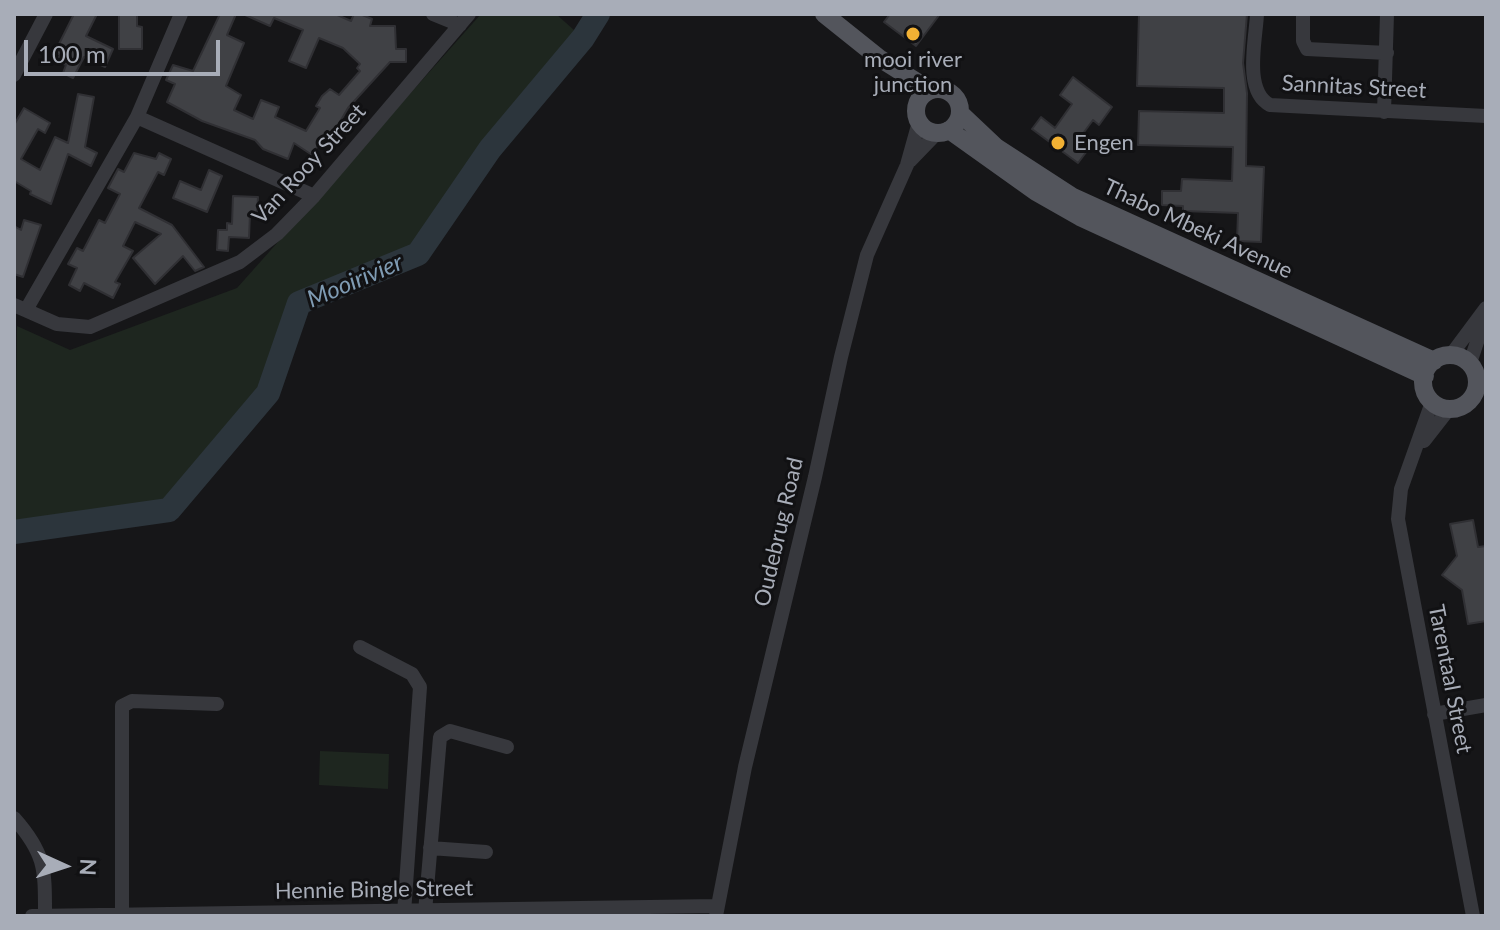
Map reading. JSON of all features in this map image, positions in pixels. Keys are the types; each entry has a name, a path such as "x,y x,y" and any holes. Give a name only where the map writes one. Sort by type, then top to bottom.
{"main road":[{"path":"824,14 879,58 930,90 941,89 952,93 960,113 943,131 918,113 879,58"},
{"path":"918,113 930,90"},
{"name":"Thabo Mbeki Avenue","path":"960,113 996,147 1073,197 1437,364"},
{"name":"Thabo Mbeki Avenue","path":"943,131 1080,217 1437,364"},
{"path":"1437,364 1478,375 1478,404 1440,406 1426,394 1437,364"}],"street":[{"path":"14,75 46,14"},
{"path":"20,308 137,117 181,14"},
{"path":"433,14 465,20"},
{"name":"Sannitas Street","path":"1257,14 1254,83 1263,101 1284,108 1486,116"},
{"path":"1303,14 1304,45 1314,50 1387,53"},
{"path":"1384,112 1387,14"},
{"name":"Van Rooy Street","path":"20,308 57,324 90,327 240,262 277,234 314,196 465,20"},
{"name":"Oudebrug Road","path":"716,911 745,767 841,357 867,255 907,165 918,113"},
{"path":"137,117 314,196"},
{"name":"Oudebrug Road","path":"907,165 943,131"},
{"path":"1437,364 1486,311"},
{"path":"1478,375 1486,311"},
{"name":"Tarentaal Street","path":"1440,406 1416,451 1401,489 1398,519 1473,916"},
{"path":"360,647 412,674 420,687 404,913"},
{"path":"122,913 122,706 132,701 217,704"},
{"path":"1434,714 1486,705"},
{"path":"425,912 440,737 450,731 507,747"},
{"path":"14,818 40,851 48,915"},
{"path":"430,848 486,852"},
{"name":"Hennie Bingle Street","path":"32,916 716,911"}],"shaded area":[{"path":"481,14 556,14 583,38 500,135 418,254 299,303 268,393 169,510 14,532 17,326 70,350 237,288"},
{"path":"320,751 389,754 388,789 319,785"}],"building":[{"path":"74,14 97,14 86,36 113,49 105,67 84,57 73,78 63,73 66,65 57,61 60,55 55,52"},
{"path":"119,14 137,14 137,26 142,27 142,49 119,49"},
{"path":"220,14 236,14 227,35 244,43 226,86 241,95 234,110 253,119 261,100 279,107 275,117 306,131 320,108 316,106 322,96 330,89 339,95 360,71 357,68 360,64 343,48 319,38 306,68 289,61 303,30 274,18 270,26 243,14 335,14 351,21 354,14 360,14 372,19 370,26 395,26 396,49 406,49 406,62 390,62 348,108 333,134 327,131 312,155 294,143 288,159 263,149 255,140 202,121 167,102 175,84 166,80 173,65 193,71"},
{"name":"mooi river junction","path":"890,14 940,14 916,46 884,22"},
{"path":"1139,14 1247,14 1243,63 1247,93 1246,166 1264,167 1261,242 1237,241 1238,213 1183,211 1183,206 1162,205 1162,191 1181,191 1182,179 1232,181 1233,147 1138,145 1139,111 1224,113 1224,88 1137,86"},
{"path":"1073,77 1112,107 1099,125 1093,120 1076,143 1087,151 1078,163 1032,129 1041,117 1055,128 1072,104 1060,95"},
{"path":"78,94 94,97 85,147 97,153 91,166 68,154 51,204 30,194 31,191 14,181 14,125 24,108 50,123 45,133 38,129 21,159 40,170 55,137 68,143"},
{"path":"134,153 156,159 159,153 171,159 164,175 158,172 139,208 172,225 204,267 195,271 183,256 155,284 133,258 161,234 135,222 123,246 133,251 115,282 120,284 113,298 84,283 80,291 69,285 77,268 68,264 77,248 83,251 99,220 105,223 120,194 108,188 118,169 124,172"},
{"path":"209,170 222,176 207,212 173,198 180,181 201,190"},
{"path":"233,196 258,197 257,215 250,214 249,238 229,237 228,251 217,250 218,230 227,230 227,223 232,224"},
{"path":"24,220 41,225 23,277 14,274 14,226 21,230"},
{"path":"1473,520 1478,547 1486,546 1486,621 1468,624 1462,590 1442,575 1457,556 1450,524"}],"waterway":[{"name":"Mooirivier","path":"14,532 169,510 268,393 299,303 418,254 490,149 583,38 598,14"}],"place":[{"name":"mooi river junction","path":"913,34"},
{"name":"Engen","path":"1058,143"}]}
